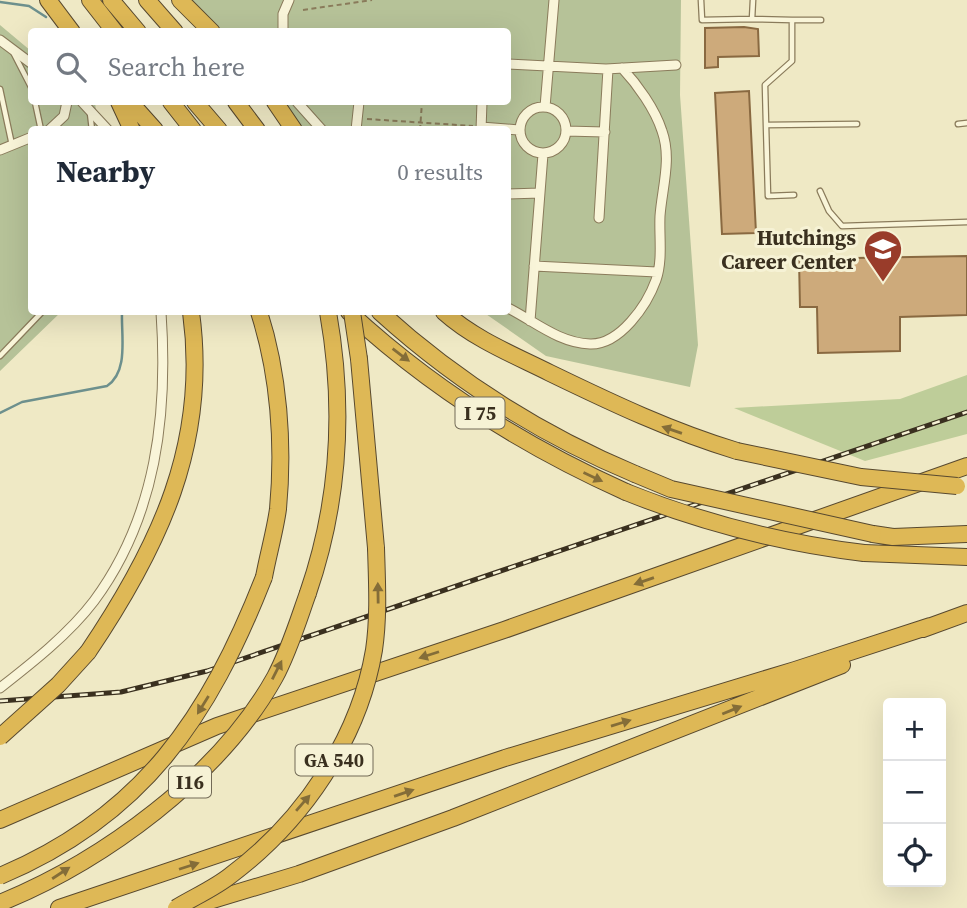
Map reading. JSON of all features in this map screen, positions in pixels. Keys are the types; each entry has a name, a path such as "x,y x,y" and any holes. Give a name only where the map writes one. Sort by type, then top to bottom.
{"highway":[{"path":"48,0 69,28"},
{"path":"90,0 112,28"},
{"path":"111,0 135,28"},
{"path":"148,0 172,28"},
{"path":"180,0 208,28"},
{"path":"120,105 130,126"},
{"path":"133,105 151,126"},
{"path":"173,105 190,126"},
{"path":"198,105 216,126"},
{"path":"238,105 254,126"},
{"path":"269,105 281,126"},
{"path":"277,105 291,126"},
{"path":"0,737 58,685 88,652 134,581 159,530 180,475 193,403 195,349 191,315"},
{"path":"0,876 71,839 135,791 194,721 216,684 264,577 278,509 279,438 274,369 260,315"},
{"name":"I16","path":"0,903 41,887 132,828 204,770 255,708 275,677 323,547 336,474 339,398 329,315"},
{"name":"GA 540","path":"176,908 230,876 268,842 310,794 333,762 358,709 372,660 378,610 376,548 359,359 352,315"},
{"name":"I 75","path":"354,315 407,360 484,415 539,449 626,492 728,528 796,543 864,553 967,557"},
{"name":"I 75","path":"383,315 430,356 484,395 572,446 671,489 873,534 893,537 967,534"},
{"path":"448,315 480,338 577,387 662,426 737,451 861,477 962,486"},
{"path":"0,820 217,726 504,630 967,466"},
{"path":"60,908 505,758 795,670 967,613"},
{"path":"186,908 299,874 712,718 930,626"}],"street":[{"path":"283,28 283,14 289,0"},
{"path":"545,107 554,0"},
{"path":"0,40 28,61"},
{"path":"511,64 608,69 676,65"},
{"path":"511,310 567,340 590,344 603,343 633,318 646,302 657,272 666,178 663,131 631,77 622,68"},
{"path":"599,218 608,69"},
{"path":"53,126 64,116 66,105"},
{"path":"85,105 104,126"},
{"path":"300,105 318,126"},
{"path":"356,126 359,105"},
{"path":"481,126 482,105"},
{"path":"545,107 563,118 566,131 562,144 543,154 523,144 519,130 524,115 530,110 545,107"},
{"path":"511,130 519,130"},
{"path":"566,131 605,132"},
{"path":"0,150 28,139"},
{"path":"530,321 543,154"},
{"path":"511,194 540,193"},
{"path":"534,266 657,272"},
{"path":"0,688 72,625 93,602 113,569 138,517 153,472 162,420 164,372 161,315"}],"lane":[{"path":"702,0 702,20 821,20"},
{"path":"752,19 753,0"},
{"path":"792,20 792,61 765,85 768,196 794,195"},
{"path":"10,47 28,81"},
{"path":"0,89 12,145"},
{"path":"36,105 40,126"},
{"path":"89,109 91,126"},
{"path":"958,124 967,123"},
{"path":"766,125 857,124"},
{"path":"820,191 828,211 842,226 967,222"},
{"path":"0,356 39,315"}],"path":[{"path":"303,10 372,0"},
{"path":"420,126 422,105"},
{"path":"357,118 461,126"}],"green space":[{"path":"184,0 681,0 680,95 698,345 690,387 546,356 487,315 511,315 511,126 294,126 276,105 511,105 511,28 209,28"},
{"path":"0,25 28,48 28,105 95,105 98,126 28,126 28,315 58,315 0,371"},
{"path":"967,375 967,434 865,461 734,408 900,399"}],"building":[{"path":"705,28 758,29 759,56 718,57 718,67 705,68"},
{"path":"749,91 756,233 722,234 715,93"},
{"name":"Hutchings Career Center","path":"967,256 967,315 900,317 900,351 818,353 817,307 800,307 799,259"}],"waterway":[{"path":"0,2 29,6 46,17"},
{"path":"0,413 22,402 107,386 114,379 121,362 122,315"}],"railway":[{"path":"0,701 121,692 207,671 967,412"}],"place":[{"name":"Hutchings Career Center","path":"883,283"}]}
